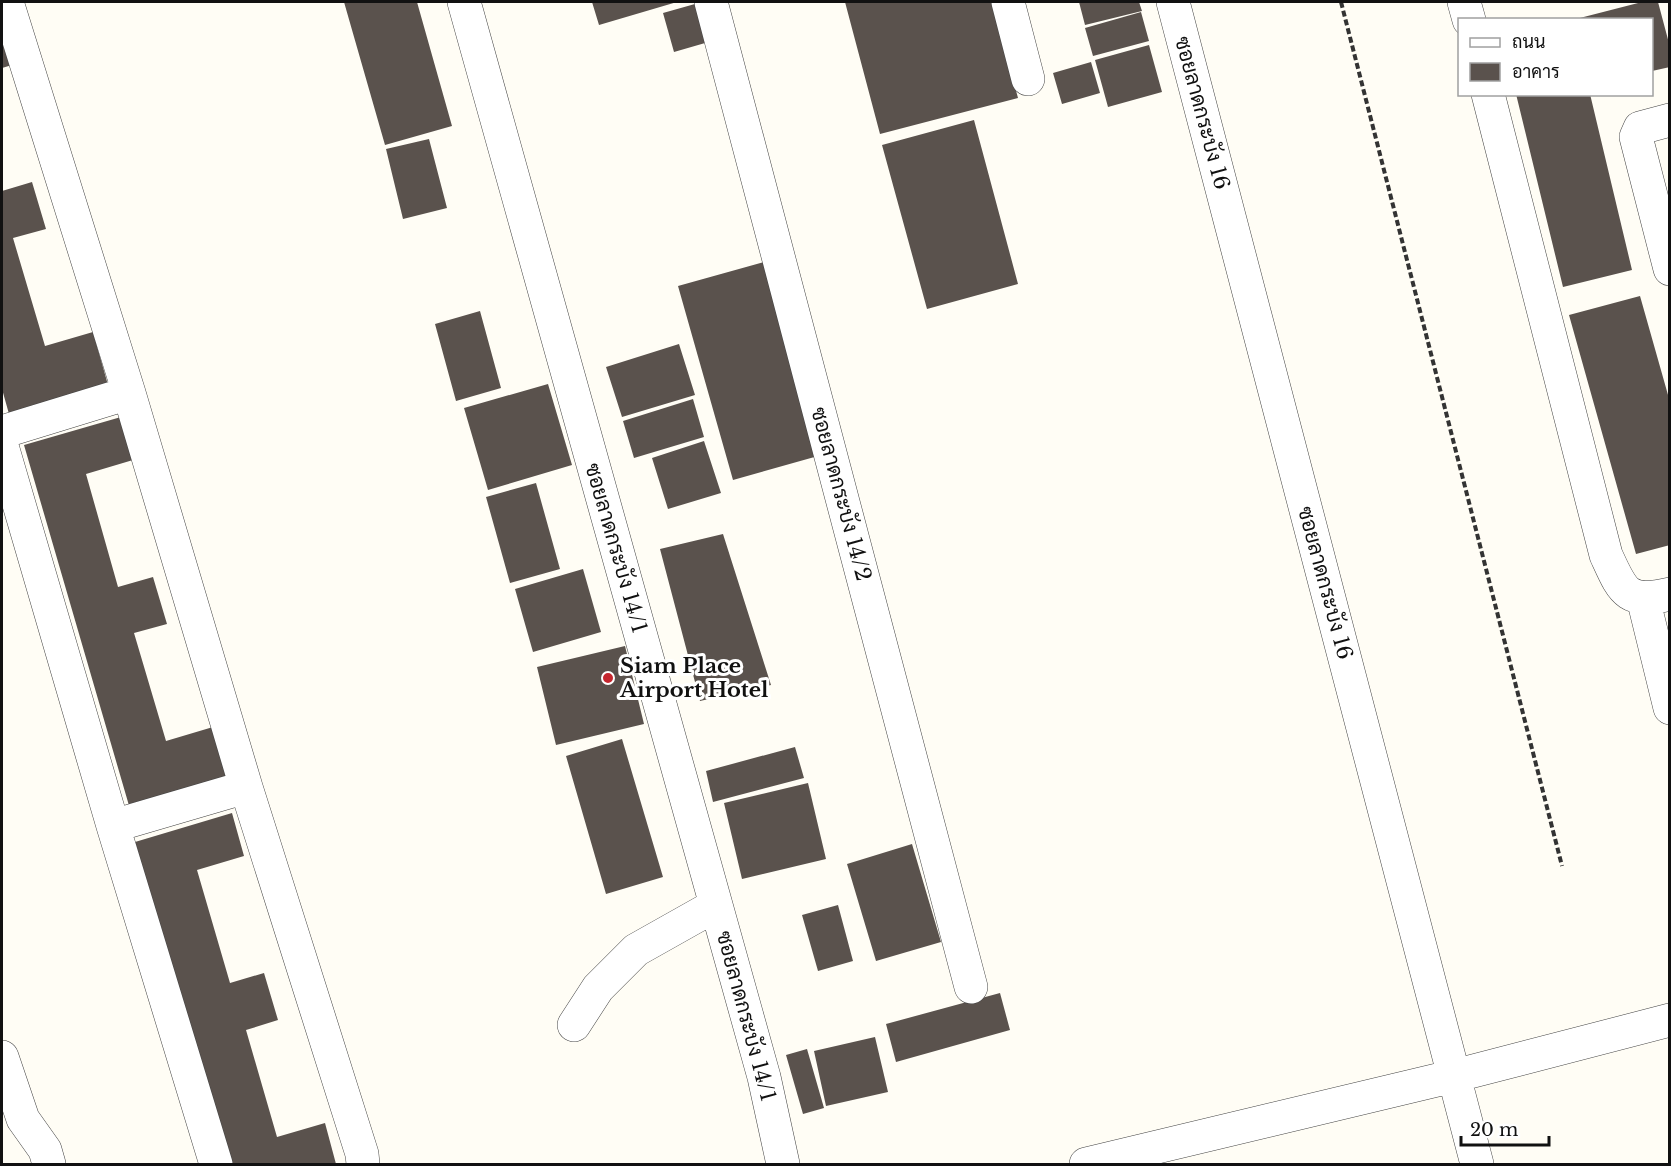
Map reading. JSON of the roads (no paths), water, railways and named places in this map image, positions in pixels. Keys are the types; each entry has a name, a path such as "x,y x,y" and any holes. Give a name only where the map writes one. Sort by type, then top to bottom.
{"street":[{"path":"7,2 129,393 246,787 362,1154 363,1164"},
{"name":"ซอยลาดกระบัง 14/1","path":"464,2 764,1077 783,1164"},
{"name":"ซอยลาดกระบัง 14/2","path":"711,2 971,987"},
{"path":"1008,2 1028,79"},
{"name":"ซอยลาดกระบัง 16","path":"1173,2 1477,1164"},
{"path":"1464,2 1468,18"},
{"path":"1489,96 1606,555 1621,587 1634,597 1656,596 1670,708"},
{"path":"1670,120 1640,128 1636,137 1670,269"},
{"path":"2,432 129,393"},
{"path":"2,446 112,826 216,1164"},
{"path":"112,826 246,787"},
{"path":"574,1025 598,988 636,950 716,905"},
{"path":"1086,1164 1150,1157 1670,1020"},
{"path":"2,1057 23,1119 45,1150 49,1164"}],"place":[{"name":"Siam Place Airport Hotel","path":"608,678"}]}
